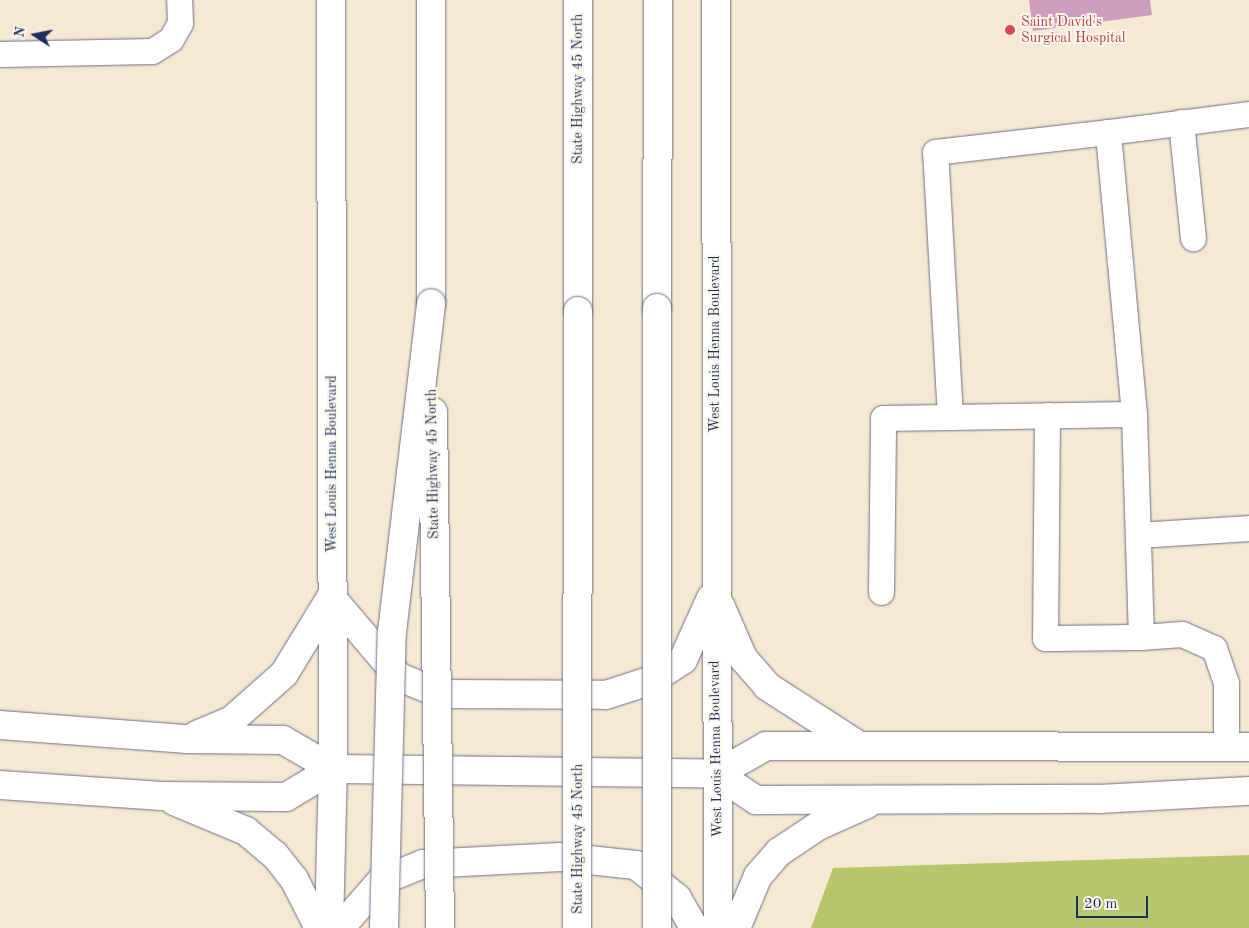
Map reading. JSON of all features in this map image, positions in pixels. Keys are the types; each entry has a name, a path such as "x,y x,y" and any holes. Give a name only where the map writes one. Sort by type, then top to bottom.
{"main road":[{"name":"West Louis Henna Boulevard","path":"329,928 333,769 331,0"},
{"name":"State Highway 45 North","path":"431,0 431,304 440,928"},
{"name":"State Highway 45 North","path":"577,928 579,834 578,0"},
{"path":"657,928 658,0"},
{"name":"West Louis Henna Boulevard","path":"716,0 714,592 718,928"},
{"path":"384,928 392,632 431,304"},
{"path":"187,739 232,720 284,674 332,597 399,677 441,694 606,695 652,680 683,660 714,592"},
{"path":"714,592 743,658 767,686 856,744"},
{"path":"0,725 187,739 283,740 333,769 717,774 766,746 856,744 1237,747"},
{"path":"0,785 162,796 286,797 333,769"},
{"path":"717,774 756,800 1099,799 1249,791"},
{"path":"162,796 246,831 294,879 319,928"},
{"path":"736,928 758,876 779,852 818,826 876,800"},
{"path":"579,834 594,928"},
{"path":"340,928 381,881 423,864 561,857 636,865 677,898 694,928"}],"lane":[{"path":"0,54 152,51 171,39 180,23 180,0"},
{"path":"950,417 935,152 1249,114"},
{"path":"1181,122 1192,238"},
{"path":"1108,132 1134,414 1140,637"},
{"path":"881,592 883,418 1134,414"},
{"path":"1047,415 1044,638 1140,637 1182,634 1214,648 1226,683 1237,747"},
{"path":"1138,535 1249,528"}],"green space":[{"path":"1249,855 1249,928 811,928 833,868"}],"building":[{"path":"1029,0 1150,0 1152,15 1033,31"}],"place":[{"name":"Saint David's Surgical Hospital","path":"1010,30"}]}
